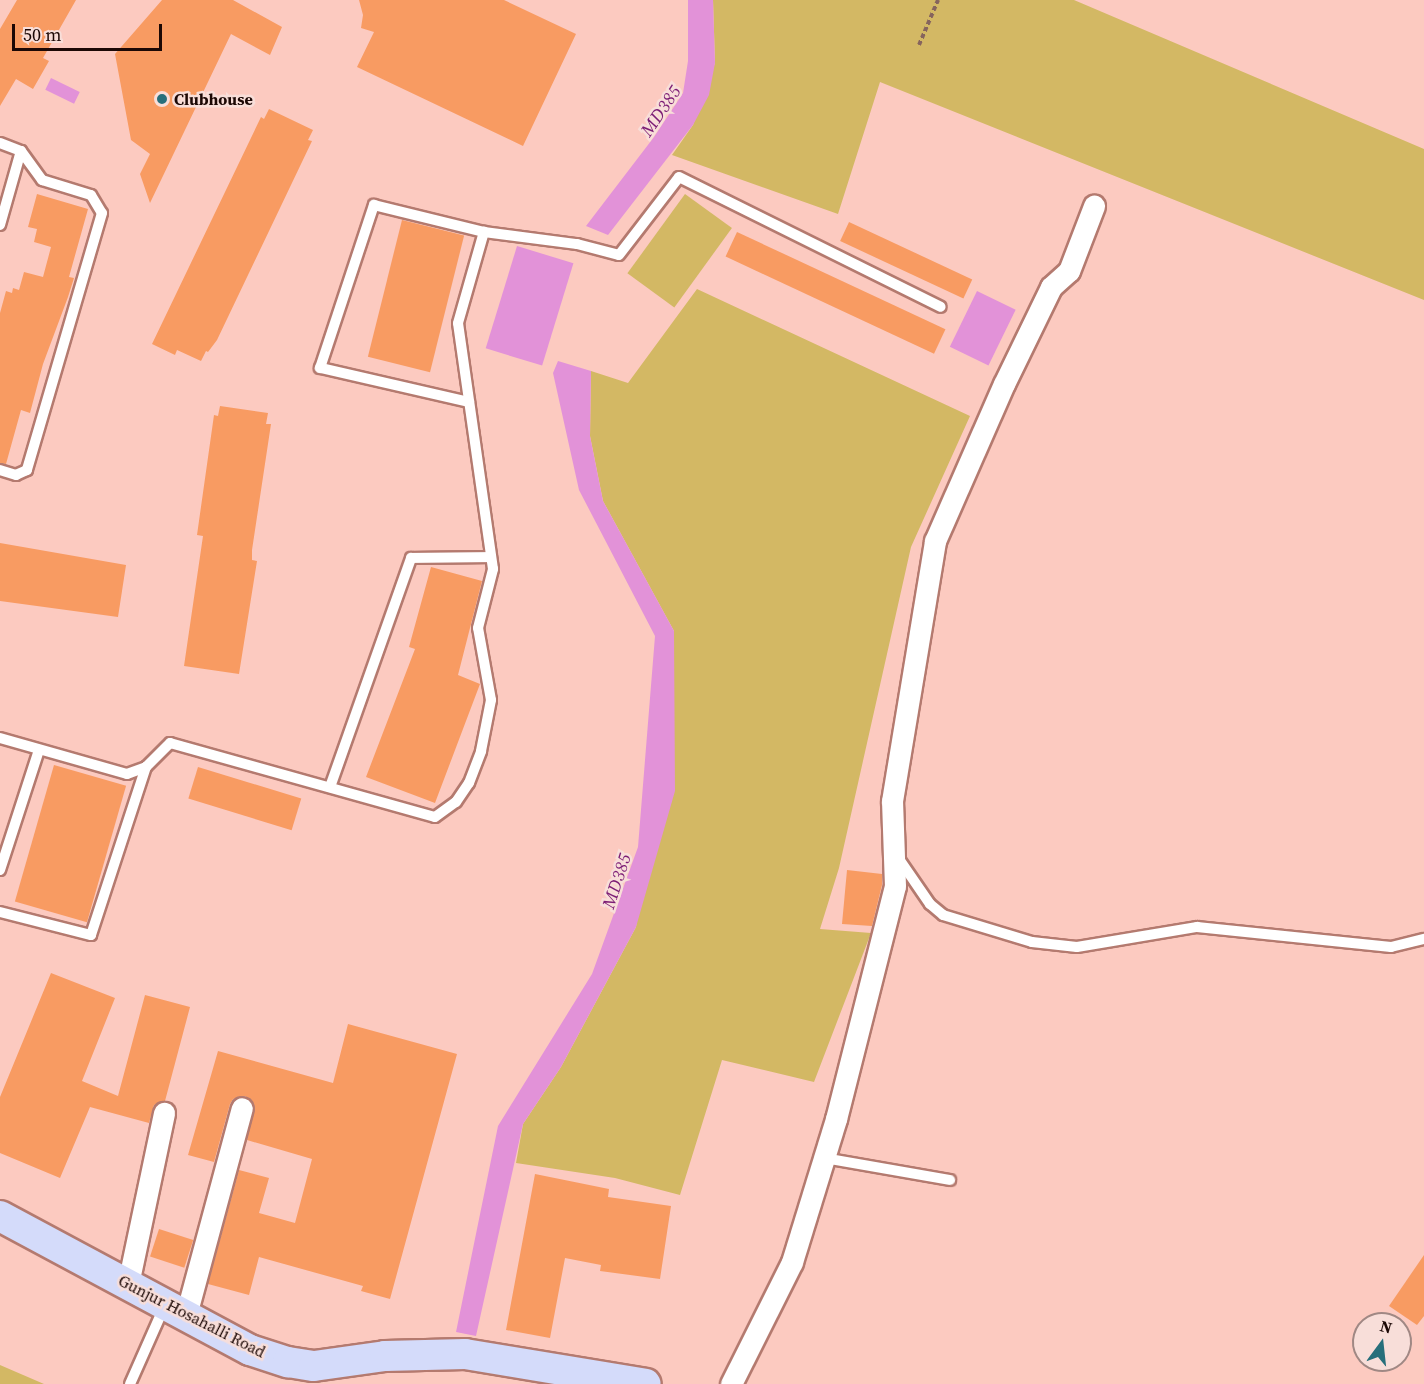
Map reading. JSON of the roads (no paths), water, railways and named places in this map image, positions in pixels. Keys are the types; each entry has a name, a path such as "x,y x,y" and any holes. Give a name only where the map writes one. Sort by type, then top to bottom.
{"street":[{"path":"731,1384 783,1284 824,1158 895,886 892,801 935,541 1004,384 1051,287 1069,271 1094,206"},
{"path":"175,1310 242,1108"},
{"path":"128,1284 164,1113"},
{"name":"Gunjur Hosahalli Road","path":"0,1216 250,1350 288,1362 314,1366 385,1356 465,1354 646,1384"}],"lane":[{"path":"0,143 21,151 42,180 92,195 102,213 27,470 16,475 0,470"},
{"path":"0,225 21,151"},
{"path":"469,402 320,368 374,205 484,232 577,244 619,255 679,177 941,307"},
{"path":"0,738 127,774 146,767 170,743 435,817 456,802 469,783 488,724 491,700 478,628 493,569 458,323 484,232"},
{"path":"330,787 411,558 491,556"},
{"path":"0,870 39,750"},
{"path":"0,912 91,935 146,767"},
{"path":"895,853 930,904 943,915 1032,942 1077,947 1197,927 1391,947 1424,939"},
{"path":"824,1158 950,1180"},
{"path":"130,1384 175,1310"}],"place":[{"name":"Clubhouse","path":"162,99"}],"water label":[{"name":"MD385","path":"661,111"},
{"name":"MD385","path":"617,881"}]}
